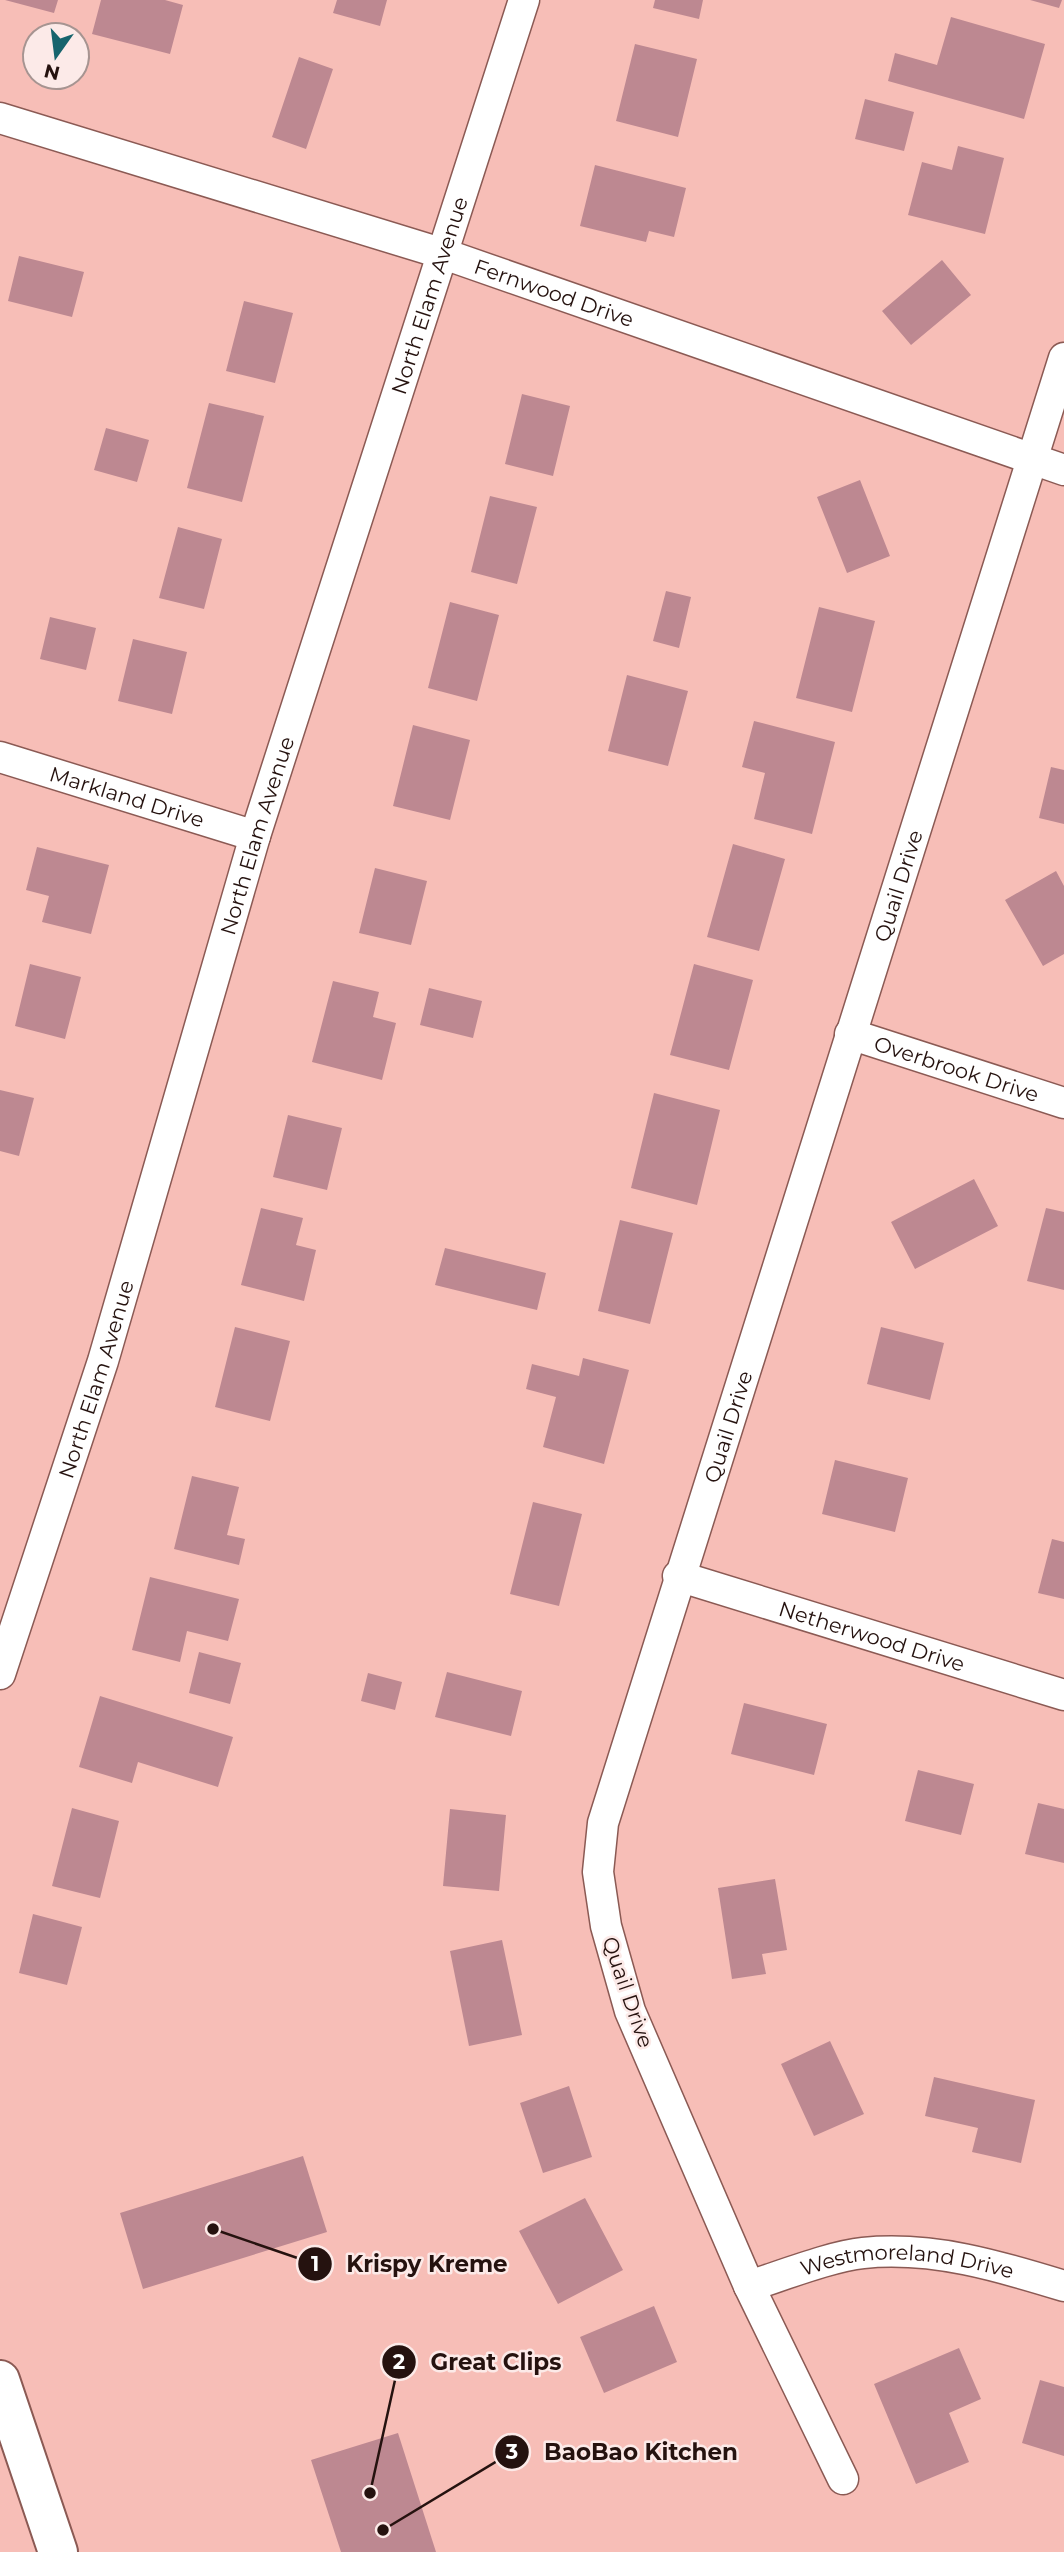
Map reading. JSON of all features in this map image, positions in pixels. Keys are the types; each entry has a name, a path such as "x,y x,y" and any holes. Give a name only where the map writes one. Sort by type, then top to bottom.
{"main road":[{"path":"0,2380 58,2552"}],"street":[{"name":"North Elam Avenue","path":"0,1674 103,1361 255,836 524,0"},
{"name":"Fernwood Drive","path":"0,118 444,254 1064,470"},
{"name":"Quail Drive","path":"843,2479 749,2286 630,2011 606,1926 598,1872 603,1823 678,1576 1064,358"},
{"name":"Markland Drive","path":"0,757 255,836"},
{"name":"Overbrook Drive","path":"850,1034 1064,1103"},
{"name":"Netherwood Drive","path":"678,1576 1064,1695"},
{"name":"Westmoreland Drive","path":"749,2286 862,2253 938,2254 993,2264 1064,2286"}],"building":[{"path":"5,0 58,0 54,13"},
{"path":"101,0 165,0 183,5 170,54 92,34"},
{"path":"337,0 387,0 380,26 333,13"},
{"path":"655,0 703,0 699,19 653,8"},
{"path":"1030,0 1062,0 1059,8"},
{"path":"951,17 1045,44 1024,119 888,81 895,53 937,65"},
{"path":"635,44 697,59 678,137 616,121"},
{"path":"299,57 333,69 306,149 272,137"},
{"path":"865,99 914,112 904,151 855,139"},
{"path":"958,146 1004,158 985,234 908,215 922,162 952,170"},
{"path":"595,165 686,188 674,237 649,231 646,242 580,226"},
{"path":"19,256 84,272 72,317 8,301"},
{"path":"942,260 971,295 911,345 882,311"},
{"path":"244,301 293,313 275,383 226,371"},
{"path":"522,394 570,406 553,476 505,464"},
{"path":"209,403 264,416 242,502 187,488"},
{"path":"106,428 149,440 137,482 94,470"},
{"path":"860,480 890,556 847,573 817,497"},
{"path":"490,496 537,507 517,584 471,572"},
{"path":"178,527 222,539 204,609 159,598"},
{"path":"666,591 691,597 679,648 653,641"},
{"path":"450,602 499,615 477,701 428,688"},
{"path":"819,607 875,621 852,712 796,698"},
{"path":"50,617 96,628 86,670 40,659"},
{"path":"133,639 187,652 172,714 118,701"},
{"path":"627,675 688,691 668,766 608,751"},
{"path":"754,721 835,742 812,834 754,819 765,773 742,767"},
{"path":"413,725 470,740 450,820 393,806"},
{"path":"1051,767 1064,770 1064,824 1039,818"},
{"path":"733,844 785,859 759,951 707,937"},
{"path":"37,847 109,865 91,934 42,922 49,896 26,890"},
{"path":"375,868 427,881 411,945 359,933"},
{"path":"1056,871 1064,886 1064,954 1043,966 1005,900"},
{"path":"30,964 81,977 65,1039 15,1026"},
{"path":"694,964 753,980 729,1070 670,1055"},
{"path":"333,981 379,992 373,1017 396,1023 382,1080 312,1062"},
{"path":"429,988 482,1001 473,1038 420,1025"},
{"path":"0,1090 34,1098 19,1156 0,1151"},
{"path":"654,1093 720,1110 697,1205 631,1188"},
{"path":"288,1115 342,1128 327,1190 273,1177"},
{"path":"974,1179 998,1226 915,1269 891,1222"},
{"path":"261,1208 303,1218 296,1245 316,1250 304,1301 241,1285"},
{"path":"1046,1208 1064,1212 1064,1290 1027,1281"},
{"path":"620,1220 673,1233 650,1324 598,1311"},
{"path":"445,1248 546,1273 537,1310 435,1285"},
{"path":"235,1327 290,1341 270,1421 215,1407"},
{"path":"881,1327 944,1343 930,1400 867,1384"},
{"path":"583,1358 629,1370 604,1464 543,1447 556,1397 526,1389 532,1364 579,1376"},
{"path":"835,1460 908,1478 895,1532 822,1514"},
{"path":"192,1476 239,1487 227,1535 245,1539 239,1565 174,1549"},
{"path":"533,1502 582,1514 559,1606 510,1594"},
{"path":"1052,1539 1064,1542 1064,1599 1038,1593"},
{"path":"150,1577 239,1599 228,1641 187,1631 180,1662 132,1650"},
{"path":"199,1652 241,1663 230,1704 189,1693"},
{"path":"447,1672 522,1691 511,1736 435,1717"},
{"path":"368,1673 402,1682 395,1710 361,1701"},
{"path":"100,1696 233,1737 218,1787 138,1762 132,1783 79,1767"},
{"path":"744,1703 827,1724 814,1775 731,1754"},
{"path":"918,1770 974,1784 961,1835 905,1821"},
{"path":"1038,1803 1064,1809 1064,1863 1025,1854"},
{"path":"72,1808 119,1821 100,1898 52,1886"},
{"path":"450,1809 506,1815 499,1891 443,1886"},
{"path":"775,1879 787,1950 762,1954 766,1974 732,1979 718,1888"},
{"path":"33,1914 82,1927 67,1985 19,1973"},
{"path":"502,1940 522,2035 469,2046 450,1951"},
{"path":"830,2041 864,2114 814,2136 781,2064"},
{"path":"934,2077 1035,2100 1021,2163 972,2152 978,2128 925,2116"},
{"path":"569,2086 592,2157 543,2173 520,2103"},
{"path":"303,2156 327,2232 143,2289 120,2213"},
{"path":"585,2198 623,2270 558,2304 519,2231"},
{"path":"654,2306 677,2362 604,2393 580,2337"},
{"path":"959,2348 981,2399 949,2413 969,2462 916,2484 874,2384"},
{"path":"1040,2380 1064,2387 1064,2456 1022,2443"},
{"path":"398,2433 436,2552 341,2552 311,2460"}],"place":[{"name":"Krispy Kreme","path":"213,2229"},
{"name":"Great Clips","path":"370,2493"},
{"name":"BaoBao Kitchen","path":"383,2530"}]}
